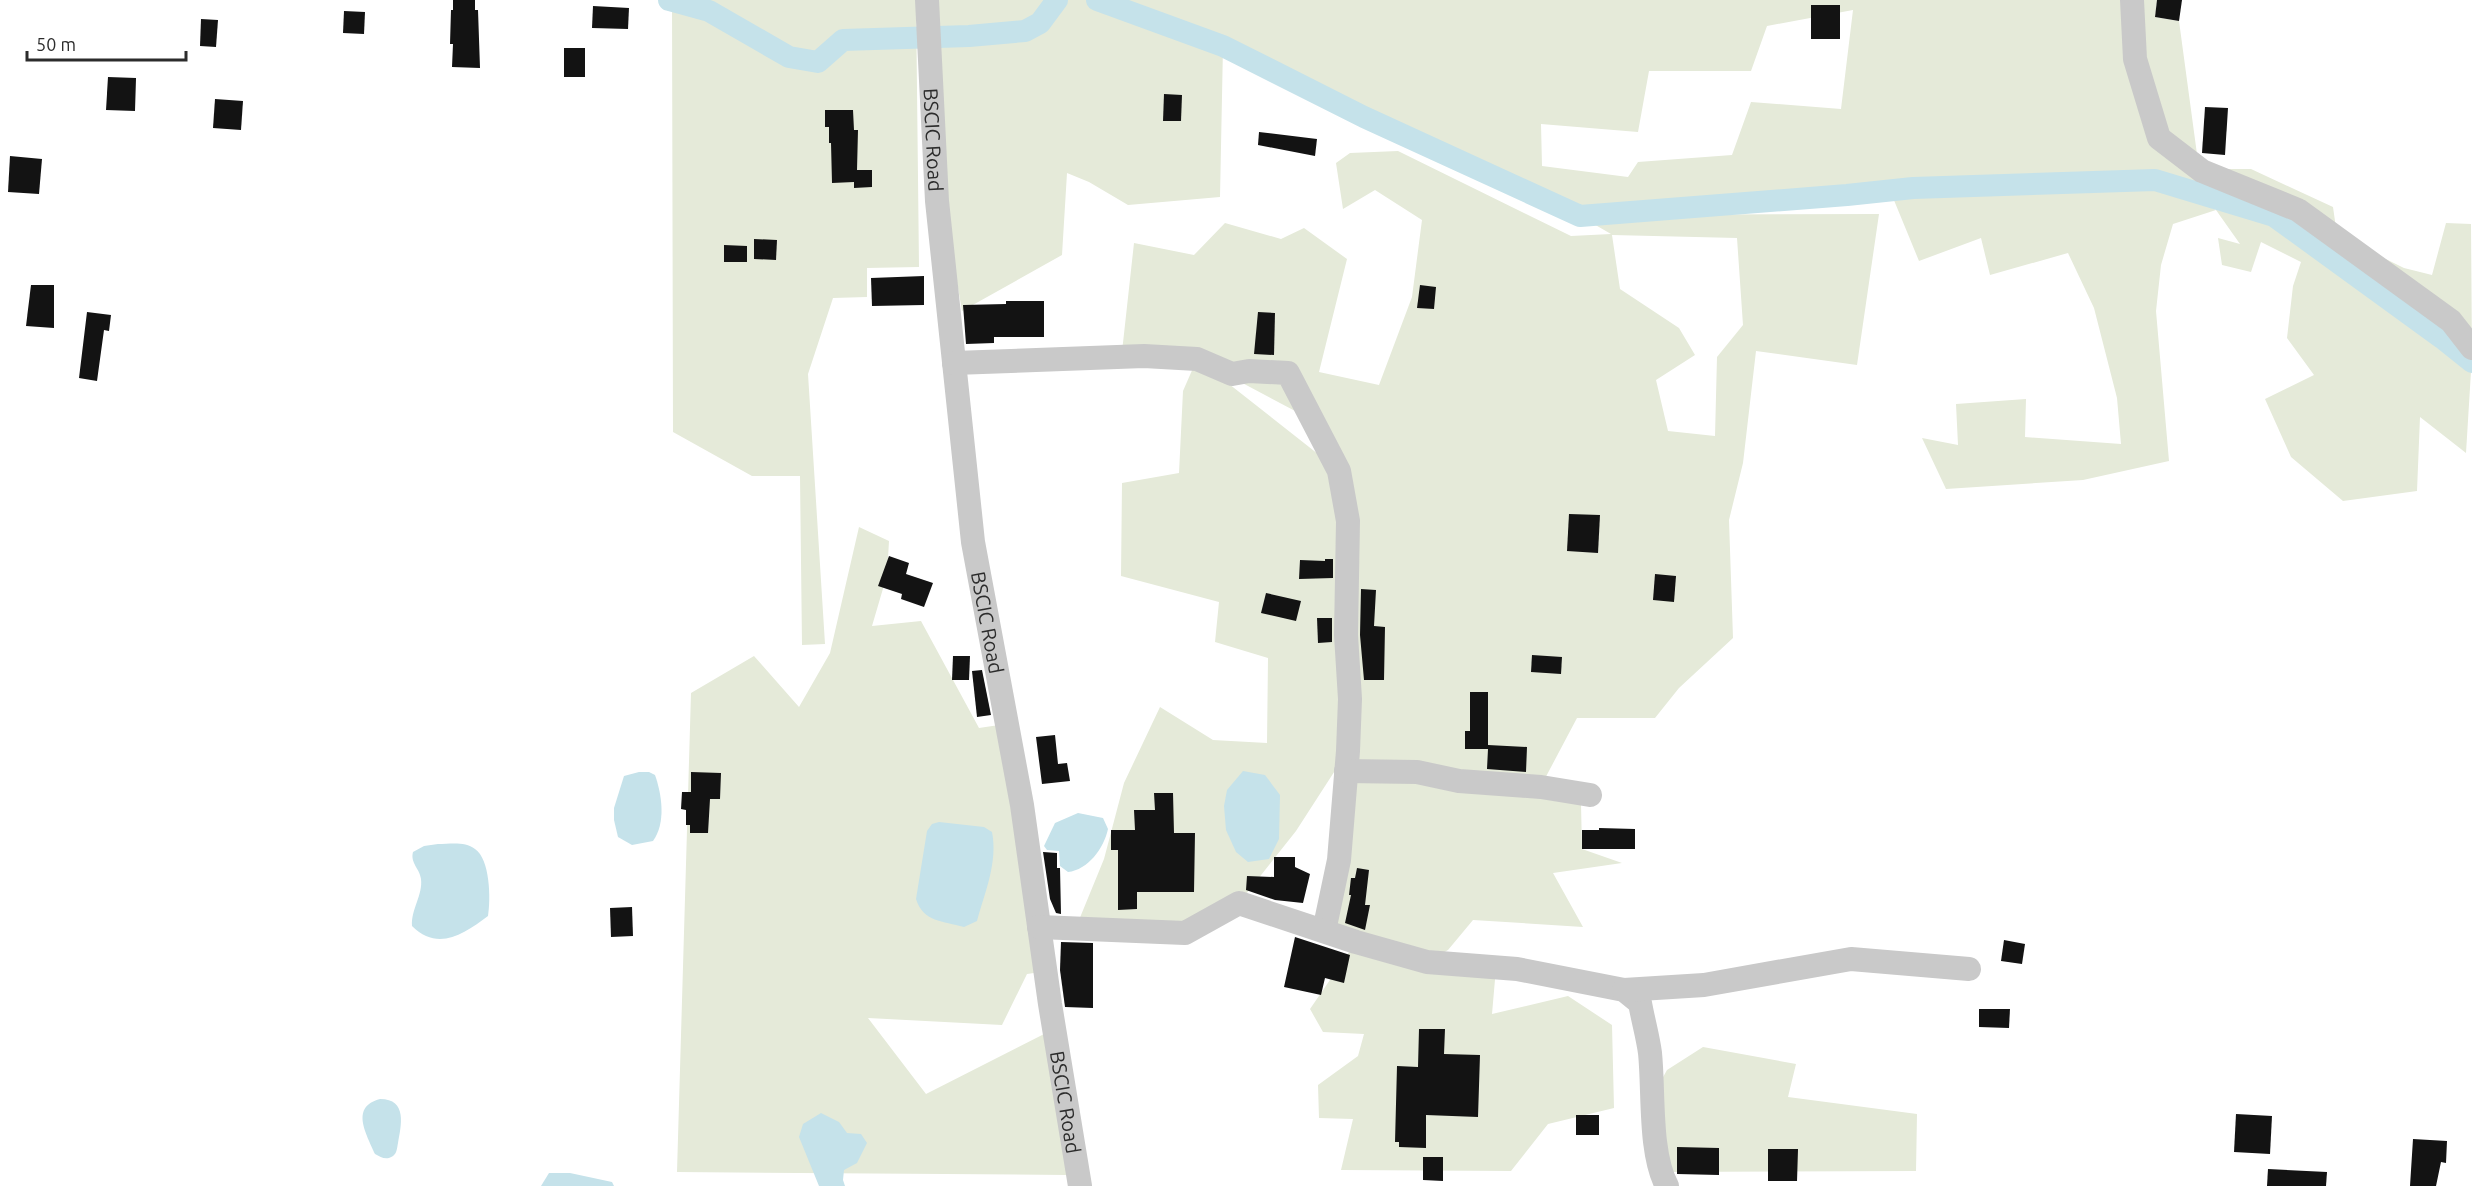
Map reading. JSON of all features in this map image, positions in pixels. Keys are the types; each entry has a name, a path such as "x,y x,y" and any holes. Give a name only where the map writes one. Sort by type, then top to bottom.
{"street":[{"path":"2132,0 2135,59 2159,138 2202,171 2298,210 2451,321 2472,348"},
{"name":"BSCIC Road","path":"928,8 937,201 974,542 1022,805 1080,1186"},
{"path":"954,363 1144,356 1197,359 1232,374 1249,371 1288,373 1339,471 1348,521 1346,635 1350,699 1346,771 1339,860 1324,931"},
{"path":"1346,771 1417,772 1459,781 1541,787 1590,795"},
{"path":"1039,927 1185,933 1239,903 1356,942 1427,962 1517,969 1624,990 1704,985 1851,959 1969,969"},
{"path":"1624,990 1640,1003 1650,1054 1651,1099 1660,1172 1667,1186"}],"green space":[{"path":"672,0 916,0 919,267 867,268 867,297 833,298 808,374 825,644 802,645 800,476 752,476 673,432"},
{"path":"928,0 2157,0 2155,17 2179,21 2199,169 2251,169 2333,207 2337,235 2404,268 2432,275 2446,223 2471,224 2472,355 2466,453 2420,417 2417,491 2343,501 2291,457 2265,399 2314,375 2287,338 2293,286 2301,262 2261,242 2251,272 2222,265 2218,238 2240,244 2216,210 2173,224 2161,265 2156,311 2169,461 2083,480 1946,489 1922,438 1958,445 1956,404 2026,399 2025,437 2121,444 2117,398 2094,308 2068,253 1990,275 1981,238 1919,261 1891,193 1592,215 1879,214 1857,365 1756,351 1743,463 1729,520 1733,638 1679,688 1655,718 1577,718 1541,786 1581,804 1582,849 1622,863 1553,873 1583,927 1473,920 1448,950 1437,956 1496,968 1492,1014 1568,996 1612,1025 1614,1108 1548,1124 1511,1171 1341,1170 1353,1119 1319,1118 1318,1085 1358,1056 1364,1034 1323,1032 1310,1009 1356,942 1324,931 1347,752 1296,831 1239,903 1185,933 1079,920 1104,859 1124,783 1160,707 1213,740 1267,743 1268,658 1215,642 1219,602 1121,576 1122,483 1179,473 1183,391 1197,359 1122,352 1134,243 1194,255 1225,223 1281,239 1304,228 1347,259 1319,372 1379,385 1412,297 1422,220 1375,190 1343,209 1336,163 1350,153 1398,151 1571,236 1611,234 1580,216 1364,117 1223,46 1220,197 1128,205 1089,182 1067,173 1062,255 962,311 943,202","holes":["1853,10 1841,109 1751,102 1732,155 1638,162 1628,177 1542,166 1541,124 1638,132 1649,71 1751,71 1767,26","2160,181 2270,215 2216,210","1612,235 1737,238 1743,325 1717,357 1715,436 1668,431 1656,380 1695,355 1679,328 1620,289","1201,362 1314,421 1337,469"]},
{"path":"859,527 889,541 887,575 872,626 921,621 979,728 999,725 1041,972 1027,974 1002,1025 868,1018 926,1094 1050,1031 1067,1175 677,1172 691,693 754,656 799,707 830,653"},
{"path":"1703,1047 1796,1064 1788,1097 1917,1114 1916,1171 1660,1172 1651,1099 1667,1070"}],"water":[{"path":"1243,771 1265,775 1280,795 1279,839 1269,859 1248,862 1236,852 1226,830 1224,806 1227,790"},
{"path":"649,772 655,775 662,809 660,826 653,841 632,845 618,837 614,808 624,776"},
{"path":"1078,813 1103,818 1108,829 1094,857 1082,867 1068,872 1060,866 1059,851 1047,850 1044,846 1055,823"},
{"path":"939,822 984,827 992,832 992,866 987,888 977,921 964,927 941,922 929,916 919,907 916,899 927,831 932,824"},
{"path":"462,844 475,849 484,861 489,890 488,916 460,934 441,939 422,934 412,926 421,885 420,875 412,856 413,852 424,846"},
{"path":"380,1099 395,1103 401,1115 397,1150 388,1158 375,1154 363,1122 365,1108"},
{"path":"821,1113 839,1122 847,1133 861,1134 867,1143 857,1163 844,1170 845,1186 819,1186 799,1137 803,1124"},
{"path":"549,1173 570,1173 612,1182 614,1186 541,1186"}],"building":[{"path":"453,0 475,0 475,10 478,10 480,68 452,67 453,44 450,44"},
{"path":"2157,0 2182,0 2179,21 2155,17"},
{"path":"1811,5 1840,5 1840,39 1811,39"},
{"path":"593,6 629,8 628,29 592,28"},
{"path":"344,11 365,12 364,34 343,33"},
{"path":"201,19 218,20 216,47 200,46"},
{"path":"564,48 585,48 585,77 564,77"},
{"path":"108,77 136,78 135,111 106,110"},
{"path":"1164,94 1182,95 1181,121 1163,121"},
{"path":"215,99 243,101 241,130 213,128"},
{"path":"2205,107 2228,108 2225,155 2202,153"},
{"path":"825,110 853,110 854,130 858,130 857,170 872,170 872,187 854,188 854,182 832,183 831,143 829,143 829,127 825,127"},
{"path":"1259,132 1317,139 1315,156 1258,145"},
{"path":"10,156 42,159 39,194 8,192"},
{"path":"754,239 777,240 776,260 754,259"},
{"path":"724,245 747,246 747,262 724,262"},
{"path":"924,276 924,305 872,306 871,278"},
{"path":"31,285 54,285 54,328 26,326"},
{"path":"1420,285 1436,287 1434,309 1417,308"},
{"path":"1006,301 1044,301 1044,337 994,337 994,343 966,344 963,305 1006,304"},
{"path":"87,312 111,315 109,331 104,330 97,381 79,378"},
{"path":"1258,312 1275,313 1274,355 1254,354"},
{"path":"1569,514 1600,515 1598,553 1567,551"},
{"path":"889,556 909,563 906,574 933,583 924,607 901,599 902,594 878,586"},
{"path":"1325,559 1333,559 1333,578 1299,579 1300,560 1325,561"},
{"path":"1655,574 1676,576 1674,602 1653,600"},
{"path":"1361,589 1376,590 1374,626 1385,627 1384,680 1364,680 1360,635"},
{"path":"1266,593 1301,601 1296,621 1261,613"},
{"path":"1317,618 1332,618 1332,642 1318,643"},
{"path":"1532,655 1562,657 1561,674 1531,672"},
{"path":"953,656 970,656 969,680 952,680"},
{"path":"982,670 991,715 977,717 972,671"},
{"path":"1470,692 1488,692 1488,745 1527,747 1526,772 1487,769 1488,749 1465,749 1465,731 1470,731"},
{"path":"1055,735 1058,764 1067,763 1070,781 1042,784 1036,737"},
{"path":"691,772 721,773 720,799 710,799 708,833 690,833 690,825 686,825 686,810 681,809 682,792 691,792"},
{"path":"1154,793 1173,793 1174,833 1195,833 1194,892 1137,892 1137,909 1118,910 1118,850 1111,850 1111,830 1135,830 1134,810 1155,810"},
{"path":"1599,828 1635,829 1635,849 1582,849 1582,830 1599,830"},
{"path":"1043,852 1057,853 1057,868 1060,868 1061,914 1056,913 1050,899"},
{"path":"1274,857 1295,857 1295,867 1310,874 1303,903 1275,900 1246,890 1247,876 1274,877"},
{"path":"1357,868 1369,870 1365,905 1370,905 1365,930 1345,923 1351,895 1349,895 1351,878 1355,878"},
{"path":"632,907 633,936 611,937 610,908"},
{"path":"1295,937 1350,955 1344,983 1325,978 1321,995 1284,987"},
{"path":"2004,940 2025,944 2022,964 2001,961"},
{"path":"1061,942 1093,943 1093,1008 1065,1007 1060,970"},
{"path":"1979,1009 2010,1009 2009,1028 1979,1027"},
{"path":"1419,1029 1445,1029 1444,1054 1480,1055 1478,1117 1426,1115 1426,1148 1399,1147 1399,1142 1395,1142 1397,1066 1418,1067"},
{"path":"2236,1114 2272,1116 2270,1154 2234,1152"},
{"path":"1576,1115 1599,1115 1599,1135 1576,1135"},
{"path":"2413,1139 2447,1141 2446,1163 2441,1162 2436,1186 2410,1186"},
{"path":"1677,1147 1719,1148 1719,1175 1677,1174"},
{"path":"1768,1149 1798,1149 1797,1181 1768,1181"},
{"path":"1423,1157 1443,1157 1443,1181 1423,1180"},
{"path":"2268,1169 2327,1172 2326,1186 2267,1186"}],"waterway":[{"path":"669,0 709,11 789,57 818,62 843,40 969,36 1025,31 1040,23 1057,0"},
{"path":"1097,0 1223,46 1364,117 1580,216 1913,188 2155,180 2274,216 2472,362"}]}
